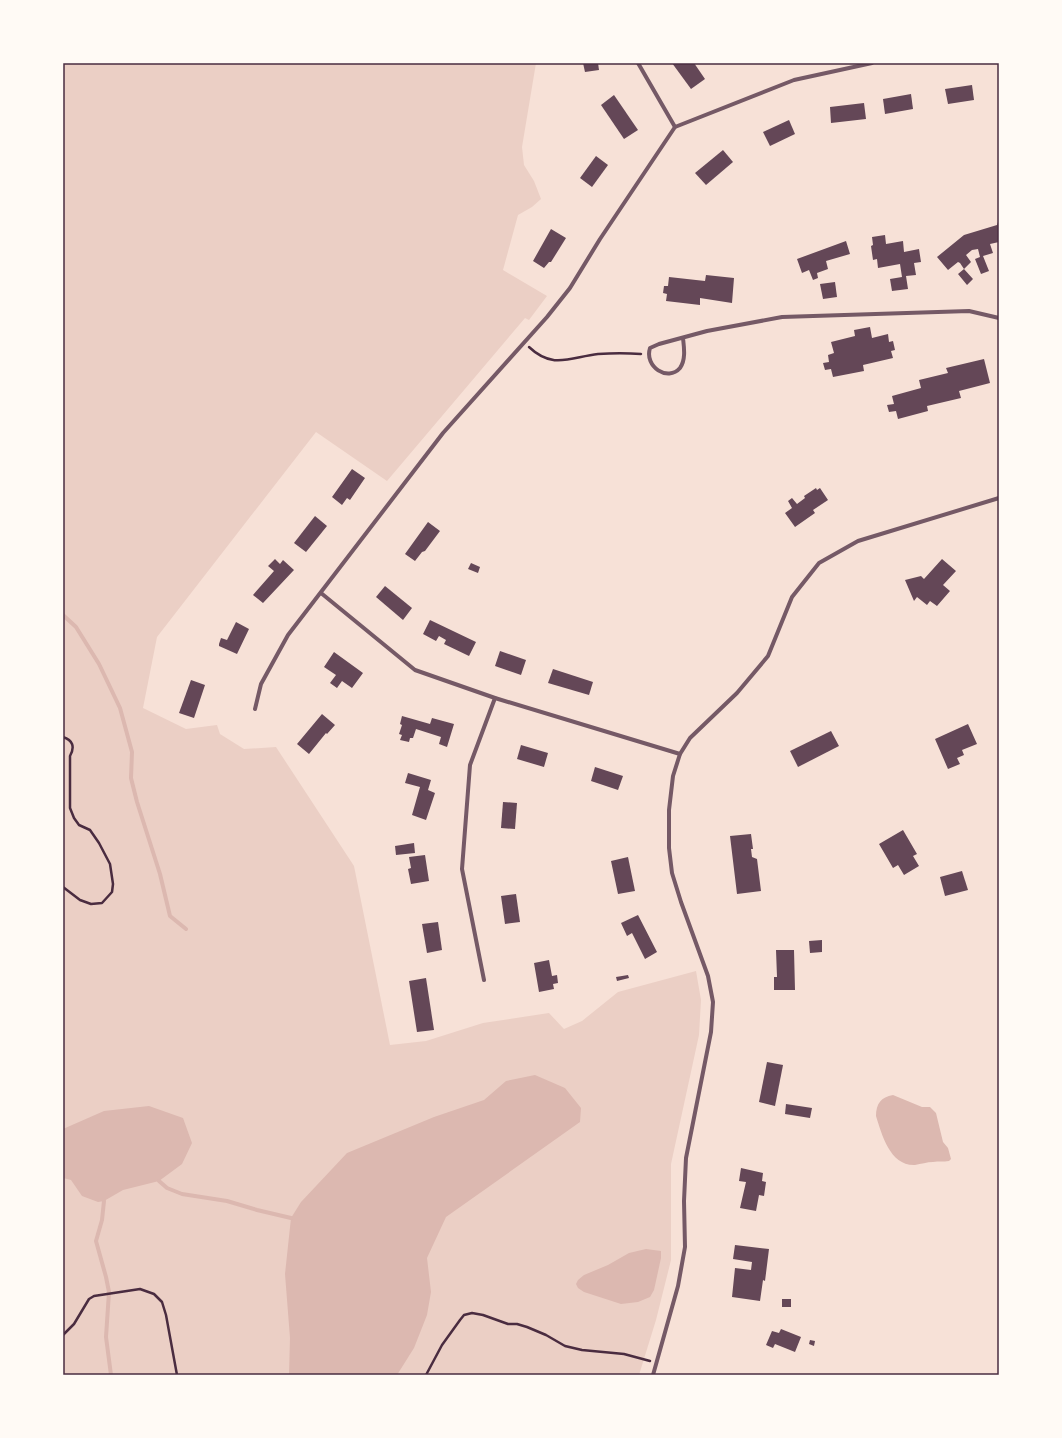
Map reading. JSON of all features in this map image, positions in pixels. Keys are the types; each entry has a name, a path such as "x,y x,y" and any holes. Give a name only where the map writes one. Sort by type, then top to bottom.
{"street":[{"path":"638,63 675,127"},
{"path":"255,709 261,684 288,635 443,433 547,317 570,288 600,239 675,127 794,80 872,63"},
{"path":"683,338 683,359 680,368 673,372 662,373 654,368 650,363 648,355 650,348 659,344 683,338 751,322 782,317 969,311 999,318"},
{"path":"653,1375 678,1286 685,1247 684,1201 686,1158 711,1032 713,1002 708,976 672,874 669,848 669,810 673,776 680,754 690,738 737,693 768,656 792,597 818,563 858,541 999,498"},
{"path":"321,593 415,670 495,698 680,754"},
{"path":"484,980 462,868 470,766 495,698"}],"path":[{"path":"524,342 538,355 554,361 566,361 598,354 648,355"},
{"path":"63,737 68,738 73,744 73,751 70,756 70,808 79,825 90,830 99,843 110,864 113,884 112,892 102,903 91,904 80,900 63,887"},
{"path":"63,1335 74,1324 89,1299 113,1292 140,1289 154,1294 162,1302 166,1315 177,1375"},
{"path":"426,1375 442,1345 460,1320 464,1315 472,1313 483,1315 508,1324 517,1324 526,1327 546,1335 565,1346 582,1350 624,1354 656,1363"}],"shaded area":[{"path":"63,63 536,63 522,147 524,165 534,181 541,199 532,207 518,215 503,270 547,296 529,320 525,318 387,481 316,432 157,637 143,708 186,729 217,725 220,734 244,749 276,747 354,866 390,1045 426,1041 483,1023 549,1013 564,1029 582,1021 618,992 696,971 701,1000 699,1035 671,1164 671,1260 656,1320 639,1375 63,1375"},
{"path":"535,1075 565,1088 581,1108 580,1122 446,1217 427,1258 431,1292 427,1315 414,1348 397,1375 289,1375 290,1338 285,1274 291,1218 301,1202 347,1153 434,1117 484,1100 506,1081"},
{"path":"893,1095 922,1107 930,1107 936,1113 943,1142 948,1148 951,1159 949,1161 928,1162 915,1165 906,1164 893,1155 884,1140 876,1116 878,1105 882,1099"},
{"path":"149,1106 183,1118 192,1143 182,1164 159,1181 123,1190 104,1201 98,1202 82,1196 71,1180 63,1178 63,1129 104,1111"},
{"path":"646,1249 661,1251 661,1258 654,1290 650,1297 638,1302 621,1304 584,1292 578,1288 576,1284 584,1275 608,1265 629,1253"}],"building":[{"path":"583,63 598,63 599,70 585,72"},
{"path":"672,63 694,63 705,79 691,89"},
{"path":"972,85 974,100 948,104 945,89"},
{"path":"911,94 913,109 885,114 883,99"},
{"path":"614,95 638,130 624,139 601,105"},
{"path":"864,103 866,119 831,123 830,107"},
{"path":"789,120 795,134 770,146 763,132"},
{"path":"723,150 733,162 706,185 695,173"},
{"path":"596,156 608,165 592,187 580,178"},
{"path":"999,222 999,242 990,244 993,253 983,256 989,271 981,274 975,259 980,257 978,249 972,250 966,255 971,262 964,269 958,262 948,270 937,257 964,235 997,225"},
{"path":"551,229 566,238 551,262 549,262 544,268 533,261"},
{"path":"885,235 886,244 903,241 904,252 919,249 921,262 914,263 916,275 906,276 908,289 892,291 890,279 902,277 900,264 878,268 877,259 873,260 871,246 873,245 872,237"},
{"path":"846,241 850,254 826,261 828,269 817,273 818,278 813,280 809,270 802,273 797,259"},
{"path":"964,269 973,279 967,285 958,274"},
{"path":"706,275 734,278 732,303 700,298 700,305 666,301 667,294 663,293 664,286 668,286 669,277 705,281"},
{"path":"835,282 837,297 823,299 820,284"},
{"path":"870,327 872,338 888,334 889,342 893,341 895,350 891,351 893,358 863,365 864,371 833,377 831,369 825,370 823,363 829,362 828,355 834,353 831,342 855,336 854,330"},
{"path":"984,359 990,383 959,391 961,398 927,406 928,411 898,419 896,411 889,412 887,405 894,404 892,396 921,388 919,380 948,373 946,368"},
{"path":"352,469 365,478 350,500 347,498 342,505 332,497"},
{"path":"816,488 817,490 820,488 828,500 813,510 815,513 795,527 785,513 792,508 788,501 792,498 797,504 805,498 804,496"},
{"path":"315,516 327,526 306,552 294,543"},
{"path":"428,522 440,531 425,551 422,552 415,561 405,554"},
{"path":"275,559 280,564 283,560 294,570 263,603 253,595 274,571 268,566"},
{"path":"942,559 956,571 943,585 950,591 937,606 930,601 927,605 917,597 914,601 905,580 921,576 924,579"},
{"path":"471,563 480,567 478,573 468,569"},
{"path":"385,586 412,608 403,620 376,597"},
{"path":"430,620 476,642 469,656 444,644 446,640 439,636 436,641 423,634"},
{"path":"236,622 249,629 237,654 219,646 221,638 227,640"},
{"path":"500,651 526,660 521,675 495,666"},
{"path":"334,652 363,673 352,688 342,681 337,688 330,683 336,675 324,667"},
{"path":"553,669 593,682 589,695 548,683"},
{"path":"191,680 205,685 194,718 179,713"},
{"path":"322,714 335,725 327,734 326,733 309,754 297,744"},
{"path":"402,716 430,724 432,718 454,724 447,747 439,744 441,737 416,729 413,738 410,738 409,742 400,740 402,735 399,734 402,725 400,724"},
{"path":"968,724 977,744 962,750 964,755 957,758 960,764 948,769 935,739"},
{"path":"831,731 839,746 798,767 790,751"},
{"path":"521,745 548,753 544,767 517,759"},
{"path":"595,767 623,776 618,790 591,781"},
{"path":"408,773 431,780 428,790 435,793 426,820 412,815 420,787 405,783"},
{"path":"503,802 517,803 515,829 501,828"},
{"path":"903,830 917,854 913,856 919,866 904,875 898,865 893,868 879,844"},
{"path":"751,834 753,849 751,849 752,857 757,859 761,891 737,894 730,836"},
{"path":"414,843 415,853 396,855 395,846"},
{"path":"425,855 429,881 411,884 408,869 411,868 409,857"},
{"path":"628,857 635,891 618,894 611,861"},
{"path":"962,871 968,890 945,896 940,877"},
{"path":"516,894 520,922 505,924 501,896"},
{"path":"638,915 657,952 645,959 632,933 627,936 621,923"},
{"path":"438,922 442,950 427,953 422,924"},
{"path":"822,940 822,952 810,953 809,941"},
{"path":"776,950 794,950 795,990 774,990 774,977 777,977"},
{"path":"549,960 552,976 557,975 558,983 553,984 554,989 539,992 534,963"},
{"path":"628,975 629,978 617,981 616,977"},
{"path":"426,978 434,1030 417,1032 409,981"},
{"path":"767,1062 783,1065 775,1106 759,1102"},
{"path":"786,1104 812,1108 810,1118 785,1114"},
{"path":"741,1168 763,1173 762,1181 766,1182 764,1196 759,1195 756,1211 740,1208 746,1182 739,1181"},
{"path":"735,1245 769,1249 765,1281 763,1280 760,1301 732,1297 735,1268 751,1270 752,1262 733,1259"},
{"path":"782,1299 791,1299 791,1307 782,1307"},
{"path":"781,1329 801,1337 795,1352 775,1344 773,1348 766,1345 772,1331 779,1333"},
{"path":"810,1340 815,1341 814,1346 809,1344"}],"waterway":[{"path":"63,615 76,627 99,664 120,708 132,752 131,778 160,874 170,916 186,929"},
{"path":"159,1181 167,1188 182,1194 227,1201 291,1218"},
{"path":"104,1201 102,1220 96,1241 109,1292 106,1337 111,1375"}]}
